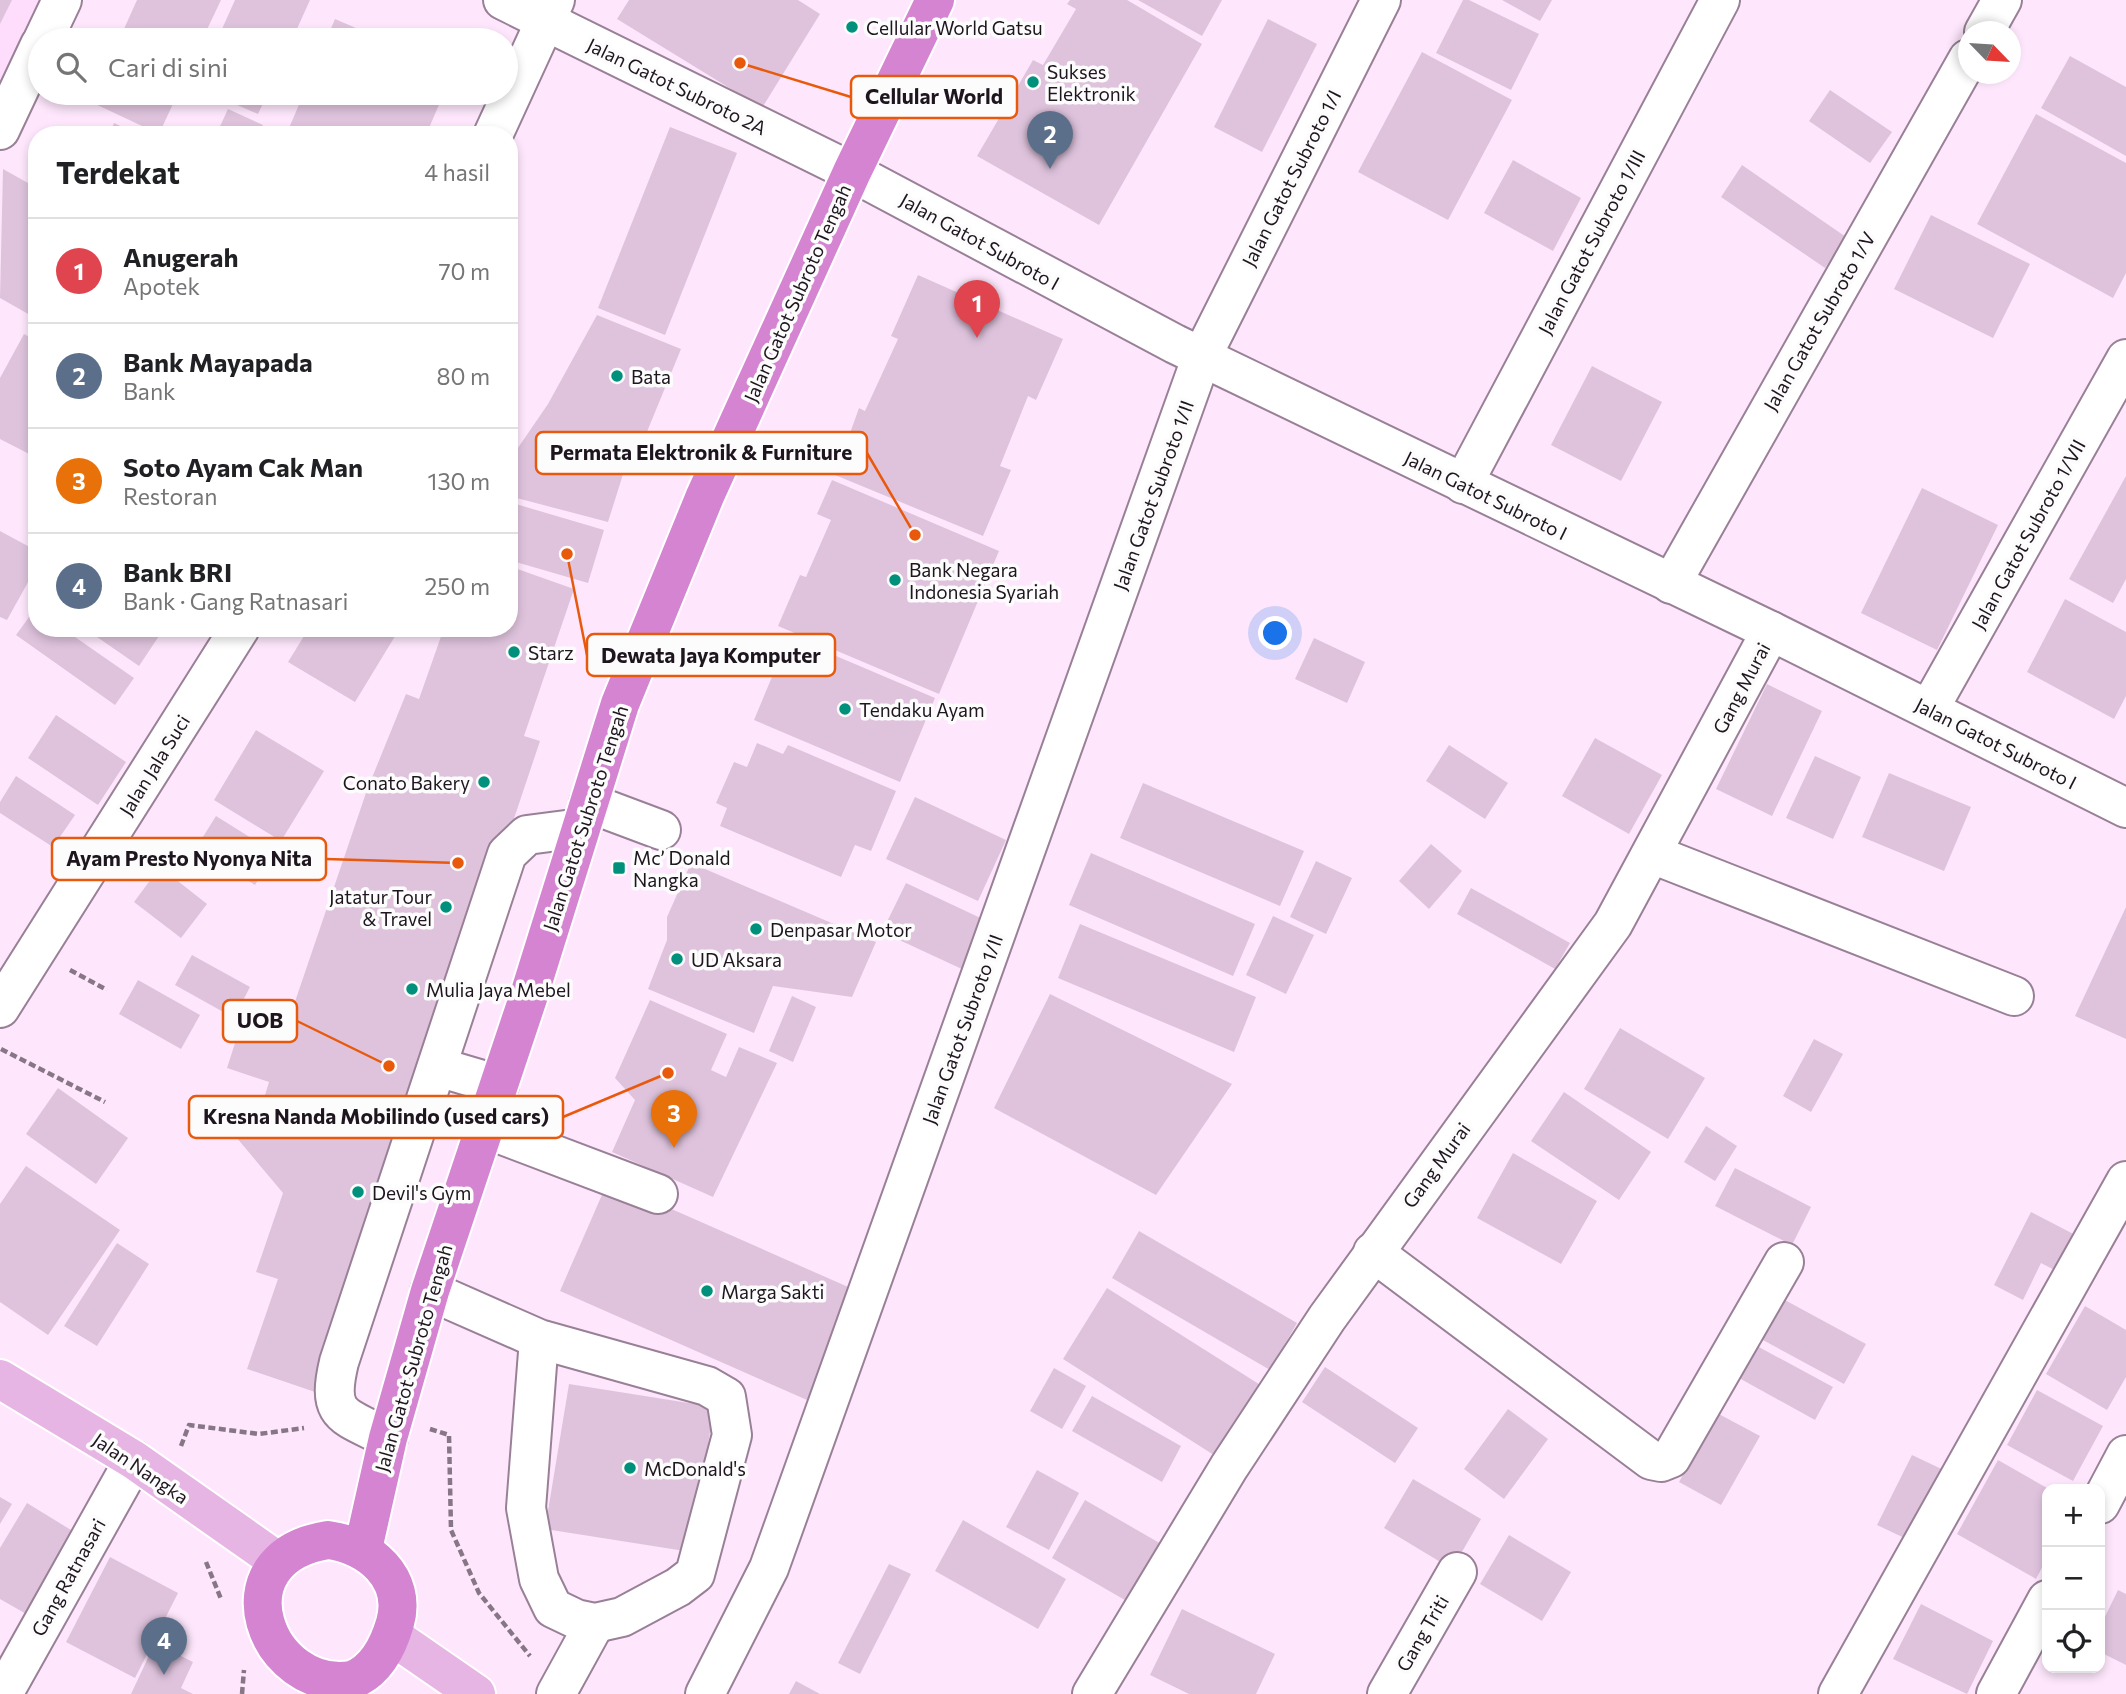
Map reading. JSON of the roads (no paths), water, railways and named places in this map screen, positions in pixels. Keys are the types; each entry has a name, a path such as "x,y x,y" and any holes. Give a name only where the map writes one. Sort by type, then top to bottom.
{"highway":[{"name":"Jalan Gatot Subroto Tengah","path":"363,1549 391,1427 430,1291 499,1085 620,704 705,496 852,172 935,0"},
{"path":"328,1540 363,1549 377,1560 389,1576 398,1607 392,1636 374,1666 361,1676 341,1684 307,1688 280,1660 262,1621 261,1600 267,1579 279,1562 310,1543 328,1540"}],"main road":[{"name":"Jalan Nangka","path":"0,1379 134,1460 279,1562"},
{"path":"392,1636 476,1694"}],"street":[{"path":"48,28 62,0"},
{"name":"Jalan Gatot Subroto 2A","path":"503,0 551,11 852,172"},
{"name":"Jalan Gatot Subroto 1/I","path":"1202,356 1381,0"},
{"name":"Jalan Gatot Subroto 1/III","path":"1463,484 1720,0"},
{"path":"1990,21 2002,0"},
{"path":"518,82 551,11"},
{"path":"0,130 28,71"},
{"name":"Jalan Gatot Subroto 1/V","path":"1671,584 1958,78"},
{"path":"497,126 507,105"},
{"name":"Jalan Gatot Subroto I","path":"852,172 1036,273 1202,356 1771,631 2126,808"},
{"name":"Jalan Gatot Subroto 1/II","path":"705,1694 769,1568 1202,356"},
{"name":"Jalan Gatot Subroto 1/VII","path":"1929,709 2126,359"},
{"name":"Gang Murai","path":"1092,1694 1229,1467 1373,1252 1613,924 1771,631"},
{"name":"Jalan Jala Suci","path":"0,1008 234,637"},
{"path":"391,1427 342,1415 334,1401 333,1387 507,854 527,835 585,816 661,830"},
{"path":"1652,854 2014,996"},
{"path":"438,1068 499,1085"},
{"path":"484,1128 658,1194"},
{"path":"1838,1694 2126,1181"},
{"path":"1373,1252 1651,1460 1661,1462 1671,1458 1784,1262"},
{"path":"430,1291 539,1339 707,1386 726,1397 732,1435 695,1574 678,1587 622,1617 595,1623 576,1619 553,1608 539,1579 526,1508 539,1339"},
{"path":"2105,1495 2126,1455"},
{"name":"Gang Ratnasari","path":"3,1694 134,1460"},
{"name":"Gang Triti","path":"1387,1694 1457,1572"},
{"path":"1996,1694 2042,1609"},
{"path":"556,1694 595,1623"}],"place":[{"name":"Cellular World Gatsu","path":"852,27"},
{"name":"Cellular World","path":"740,63"},
{"name":"Sukses Elektronik","path":"1033,82"},
{"name":"Bank Mayapada","path":"1050,169"},
{"name":"Anugerah","path":"977,338"},
{"name":"Bata","path":"617,376"},
{"name":"Permata Elektronik & Furniture","path":"915,535"},
{"name":"Dewata Jaya Komputer","path":"567,554"},
{"name":"Bank Negara Indonesia Syariah","path":"895,580"},
{"name":"Starz","path":"514,652"},
{"name":"Tendaku Ayam","path":"845,709"},
{"name":"Conato Bakery","path":"484,782"},
{"name":"Ayam Presto Nyonya Nita","path":"458,863"},
{"name":"Mc’ Donald Nangka","path":"619,868"},
{"name":"Jatatur Tour & Travel","path":"446,907"},
{"name":"Denpasar Motor","path":"756,929"},
{"name":"UD Aksara","path":"677,959"},
{"name":"Mulia Jaya Mebel","path":"412,989"},
{"name":"UOB","path":"389,1066"},
{"name":"Kresna Nanda Mobilindo (used cars)","path":"668,1073"},
{"name":"Soto Ayam Cak Man","path":"674,1148"},
{"name":"Devil's Gym","path":"358,1192"},
{"name":"Marga Sakti","path":"707,1291"},
{"name":"McDonald's","path":"630,1468"},
{"name":"Bank BRI","path":"164,1675"}]}
